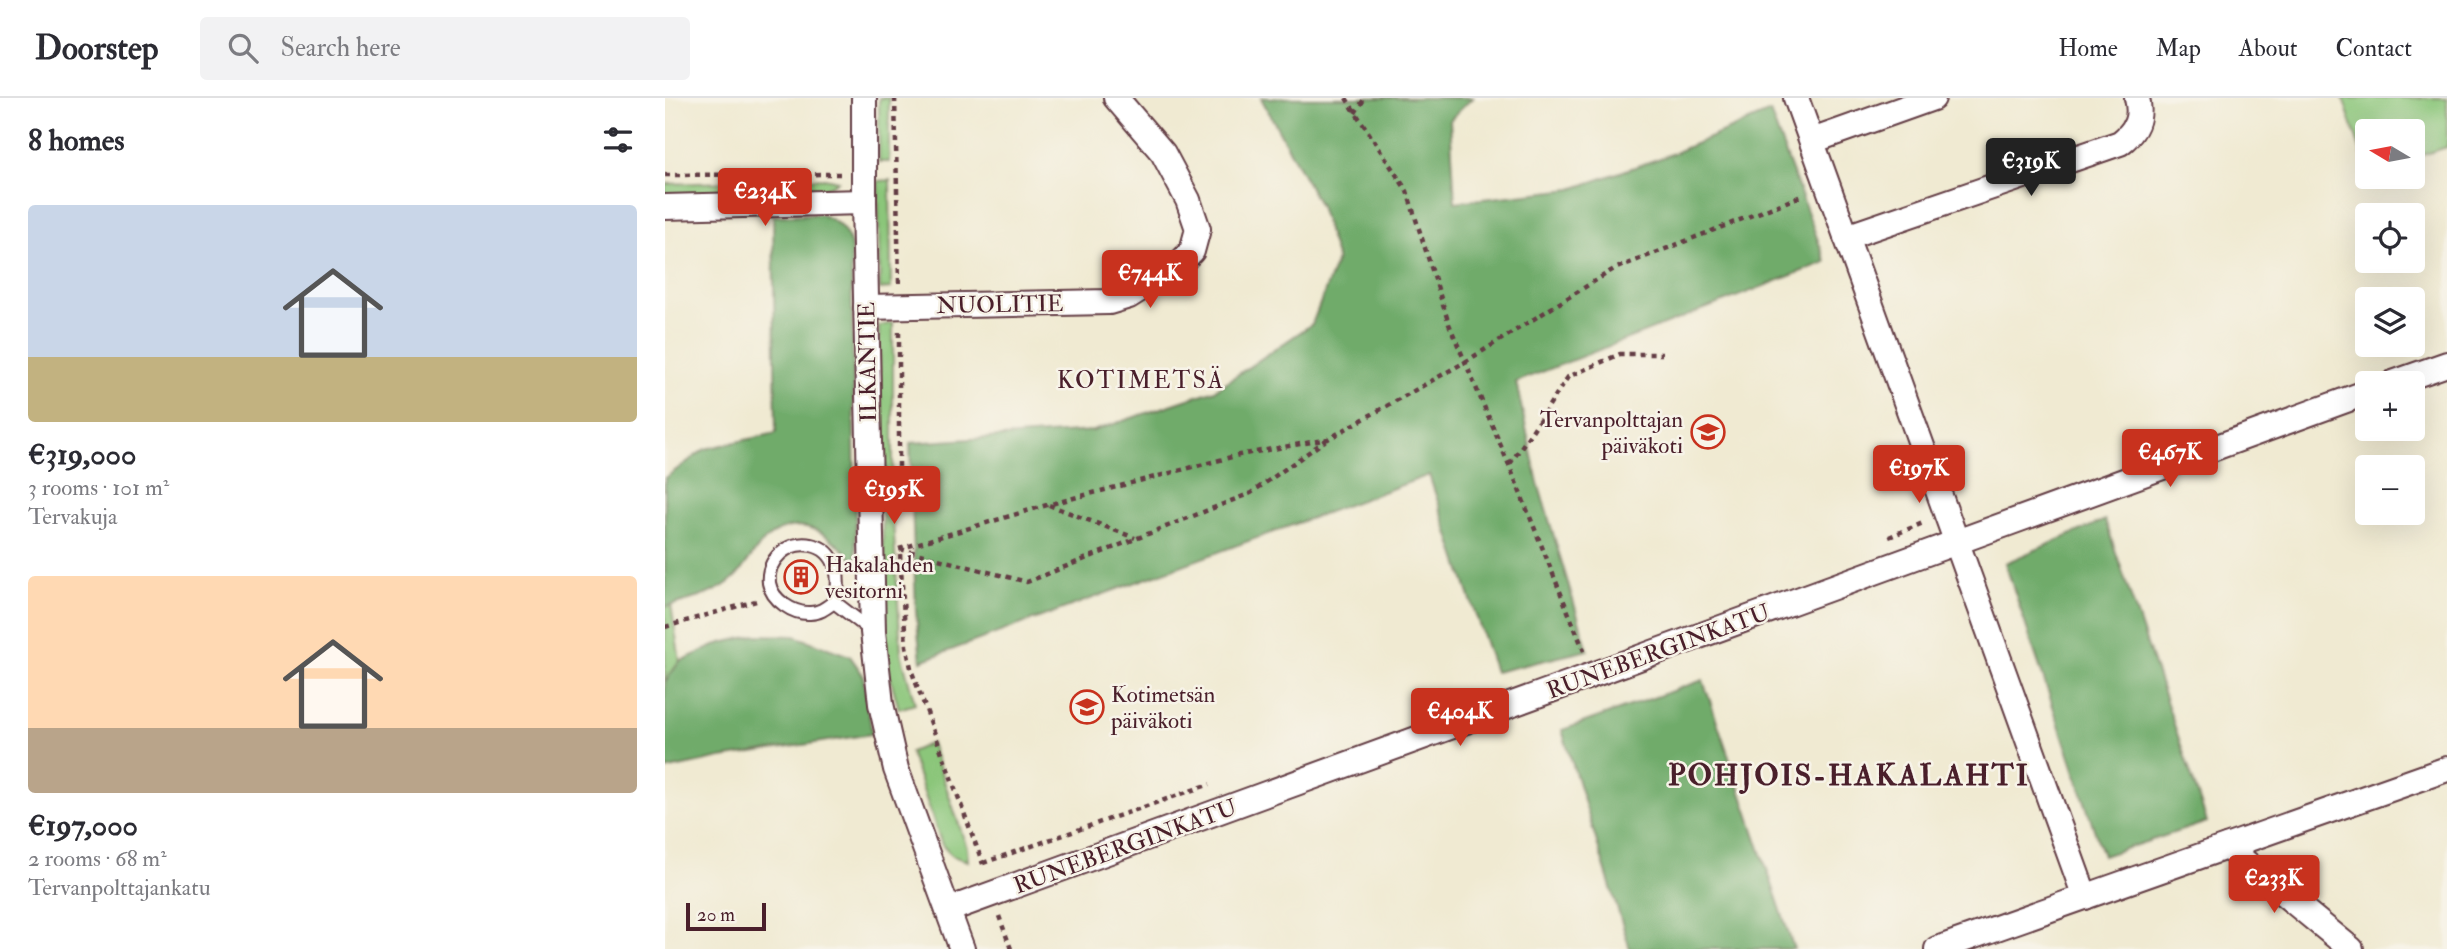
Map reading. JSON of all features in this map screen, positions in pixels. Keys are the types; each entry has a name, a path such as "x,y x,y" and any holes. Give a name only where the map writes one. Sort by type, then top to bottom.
{"street":[{"name":"ILKANTIE","path":"864,98 873,632 881,704 896,769 962,949"},
{"name":"NUOLITIE","path":"866,307 1109,302 1129,296 1178,265 1192,251 1198,229 1192,209 1163,153 1116,98"},
{"path":"1796,98 2085,897"},
{"path":"1812,141 1933,98"},
{"path":"1846,237 2120,143 2131,135 2139,120 2137,98"},
{"path":"665,207 864,202"},
{"path":"2425,372 2447,364"},
{"name":"RUNEBERGINKATU","path":"948,910 2355,398"},
{"path":"1937,949 2447,769"},
{"path":"2227,846 2351,949"}],"lane":[{"path":"812,545 825,551 834,561 838,573 839,589 834,602 823,610 811,613 799,612 786,606 773,596 769,583 774,561 788,547 812,545"},
{"path":"834,602 873,632"}],"path":[{"path":"895,98 899,509"},
{"path":"1346,98 1407,191 1449,324 1586,654"},
{"path":"1355,113 1366,98"},
{"path":"665,175 897,173"},
{"path":"899,548 1027,582 1251,493 1328,439 1465,362 1614,269 1811,192"},
{"path":"1509,465 1568,377 1620,354 1662,354"},
{"path":"899,548 1047,505 1239,455 1328,439"},
{"path":"1047,505 1136,538"},
{"path":"899,535 906,646 912,672 1011,949"},
{"path":"665,627 773,596"}],"green space":[{"path":"879,98 889,98 889,162 879,162"},
{"path":"1261,98 1472,98 1450,120 1455,202 1572,189 1669,155 1770,112 1826,262 1516,382 1538,483 1588,650 1495,672 1429,475 921,661 916,612 910,443 1093,431 1215,390 1312,324 1337,260 1320,206"},
{"path":"2343,98 2447,98 2447,147 2425,154 2425,119 2355,119 2355,134"},
{"path":"825,178 838,181 820,190 785,192 786,180"},
{"path":"890,180 891,288 880,289 878,181"},
{"path":"759,181 759,193 665,195 665,184"},
{"path":"820,214 840,226 851,245 856,563 826,536 815,530 791,527 778,531 765,540 727,584 701,596 665,607 665,478 705,449 776,433 773,216"},
{"path":"893,323 893,518 901,653 915,704 899,709 888,669 884,606 879,326"},
{"path":"2105,520 2207,822 2103,856 2005,563"},
{"path":"671,605 680,661 665,682 665,607"},
{"path":"756,635 795,636 850,656 863,675 872,734 721,758 665,770 665,682 680,661 721,643"},
{"path":"1703,680 1794,949 1630,949 1562,730"},
{"path":"931,743 967,848 968,861 952,856 942,845 910,752"}],"place":[{"name":"Tervanpolttajan päiväkoti","path":"1708,432"},
{"name":"Hakalahden vesitorni","path":"801,577"},
{"name":"Kotimetsän päiväkoti","path":"1087,707"}],"district":[{"name":"KOTIMETSÄ","path":"1141,380"},
{"name":"POHJOIS-HAKALAHTI","path":"1849,775"}]}
